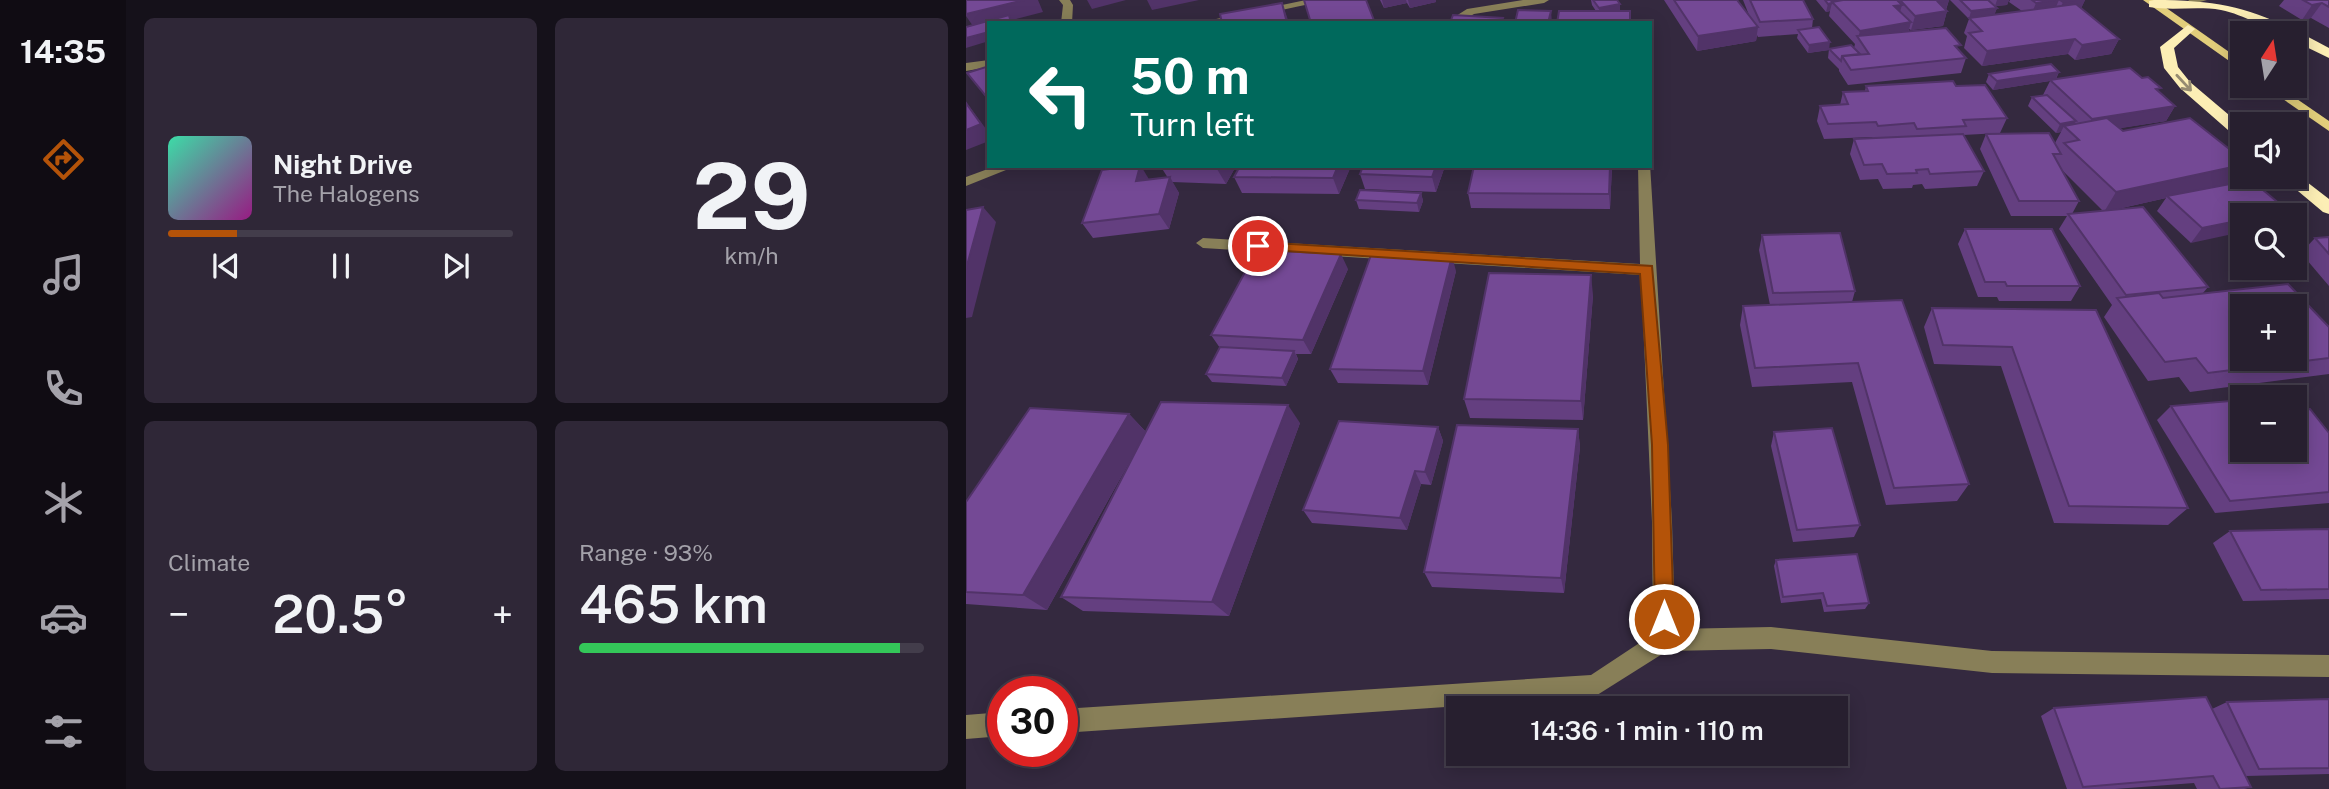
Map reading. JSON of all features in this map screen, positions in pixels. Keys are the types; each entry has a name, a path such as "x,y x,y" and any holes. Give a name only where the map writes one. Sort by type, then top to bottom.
{"highway":[{"path":"2151,2 2197,1 2256,15 2267,21"},
{"path":"2188,29 2167,47 2171,68 2185,85 2230,124"},
{"path":"2307,42 2329,54"},
{"path":"2306,189 2329,208"}],"main road":[{"path":"2151,2 2230,58"},
{"path":"2287,98 2329,127"}],"street":[{"path":"1064,0 1068,5 1066,21"},
{"path":"1213,21 1323,0"},
{"path":"1454,21 1471,11 1544,0"},
{"path":"966,67 987,63"},
{"path":"966,182 1004,168"},
{"path":"1645,168 1647,270 1661,458 1665,555 1664,640"},
{"path":"1203,243 1647,270"},
{"path":"1078,720 1594,686 1664,640 1771,638 1992,662 2329,666"},
{"path":"966,727 987,725"}],"building":[{"path":"966,0 1024,0 966,14"},
{"path":"1304,0 1366,0 1374,21 1310,21"},
{"path":"1593,0 1617,0 1620,4 1599,8"},
{"path":"1674,0 1737,0 1758,27 1698,36"},
{"path":"1750,0 1803,0 1813,19 1760,22"},
{"path":"1825,0 1843,0 1828,4"},
{"path":"1897,0 1902,5 1894,6 1911,22 1860,31 1832,2"},
{"path":"1900,0 1949,0 1938,2 1947,11 1915,16"},
{"path":"1960,0 1988,0 1997,8 1971,11"},
{"path":"2032,0 2055,0 2036,3"},
{"path":"2303,0 2329,0 2329,7 2322,3 2312,5"},
{"path":"1282,3 1286,21 1222,21 1220,14"},
{"path":"2076,4 2119,39 2082,45 2075,39 1987,51 1969,33 1982,31 1969,18"},
{"path":"1518,10 1551,11 1548,21 1515,21"},
{"path":"1559,11 1630,11 1630,21 1557,21"},
{"path":"1009,15 1010,21 988,21"},
{"path":"1453,15 1503,18 1502,21 1451,21"},
{"path":"987,21 987,33 966,38 966,27"},
{"path":"1819,27 1830,42 1809,45 1798,30"},
{"path":"1946,28 1961,45 1955,46 1966,58 1851,70 1842,56 1869,54 1857,36"},
{"path":"1851,45 1860,54 1842,56 1841,61 1829,49"},
{"path":"2051,64 2059,72 1997,81 1989,74"},
{"path":"987,67 987,98 967,73"},
{"path":"2130,68 2142,78 2148,77 2161,88 2156,89 2175,106 2092,119 2050,80"},
{"path":"1953,81 1956,86 1985,85 2007,118 1963,120 1966,126 1917,129 1914,123 1878,126 1876,122 1828,124 1820,106 1848,104 1843,92 1868,91 1866,86"},
{"path":"2047,95 2076,121 2060,124 2032,97"},
{"path":"966,103 981,124 966,130"},
{"path":"2107,118 2123,131 2190,118 2230,150 2230,168 2116,192 2064,143 2079,140 2064,126"},
{"path":"2049,133 2061,154 2053,154 2079,201 2019,201 1986,134"},
{"path":"1963,134 1984,171 1930,174 1928,169 1916,170 1917,173 1887,174 1882,164 1864,165 1854,139"},
{"path":"1139,168 1136,181 1170,177 1159,214 1082,223 1102,170"},
{"path":"1239,168 1337,168 1333,178 1234,177"},
{"path":"1362,168 1435,168 1432,177 1360,174"},
{"path":"1474,168 1610,168 1609,194 1468,193"},
{"path":"2230,184 2230,189 2262,189 2279,203 2230,203 2230,222 2202,228 2167,196"},
{"path":"1360,190 1421,193 1417,203 1356,200"},
{"path":"983,207 966,269 966,210"},
{"path":"2143,207 2208,287 2126,295 2068,214"},
{"path":"1965,229 2052,229 2080,286 2007,286 2005,282 1985,282"},
{"path":"1840,233 1855,291 1773,293 1762,235"},
{"path":"2329,237 2329,254 2315,238"},
{"path":"1257,250 1341,254 1303,340 1211,335"},
{"path":"1371,255 1452,256 1423,371 1330,369"},
{"path":"1489,273 1591,275 1581,401 1464,399"},
{"path":"2288,284 2298,294 2230,294 2230,370 2208,373 2196,358 2165,362 2117,298 2159,293 2163,298"},
{"path":"1902,300 1969,484 1894,488 1858,363 1755,368 1743,306"},
{"path":"2307,304 2329,327 2329,358 2307,361"},
{"path":"1932,308 2096,310 2188,508 2069,506 2012,347 1943,345"},
{"path":"1220,347 1294,351 1282,378 1206,374"},
{"path":"2230,401 2230,462 2307,462 2307,409 2310,409 2329,433 2329,492 2230,501 2171,406"},
{"path":"1161,402 1288,405 1212,602 1061,597"},
{"path":"1030,408 1129,414 1023,595 966,592 966,502"},
{"path":"1339,421 1438,427 1425,472 1415,471 1400,518 1303,510"},
{"path":"1457,425 1578,429 1561,578 1424,572"},
{"path":"1832,428 1860,525 1797,530 1774,432"},
{"path":"2329,529 2329,589 2261,590 2230,531"},
{"path":"1857,554 1869,603 1827,606 1823,593 1783,597 1776,560"},
{"path":"2206,697 2251,787 2220,789 2213,776 2083,787 2054,708"},
{"path":"2329,699 2329,768 2259,769 2227,702"}],"route":[{"path":"1258,246 1647,270 1660,445 1665,555 1664,619"}]}
